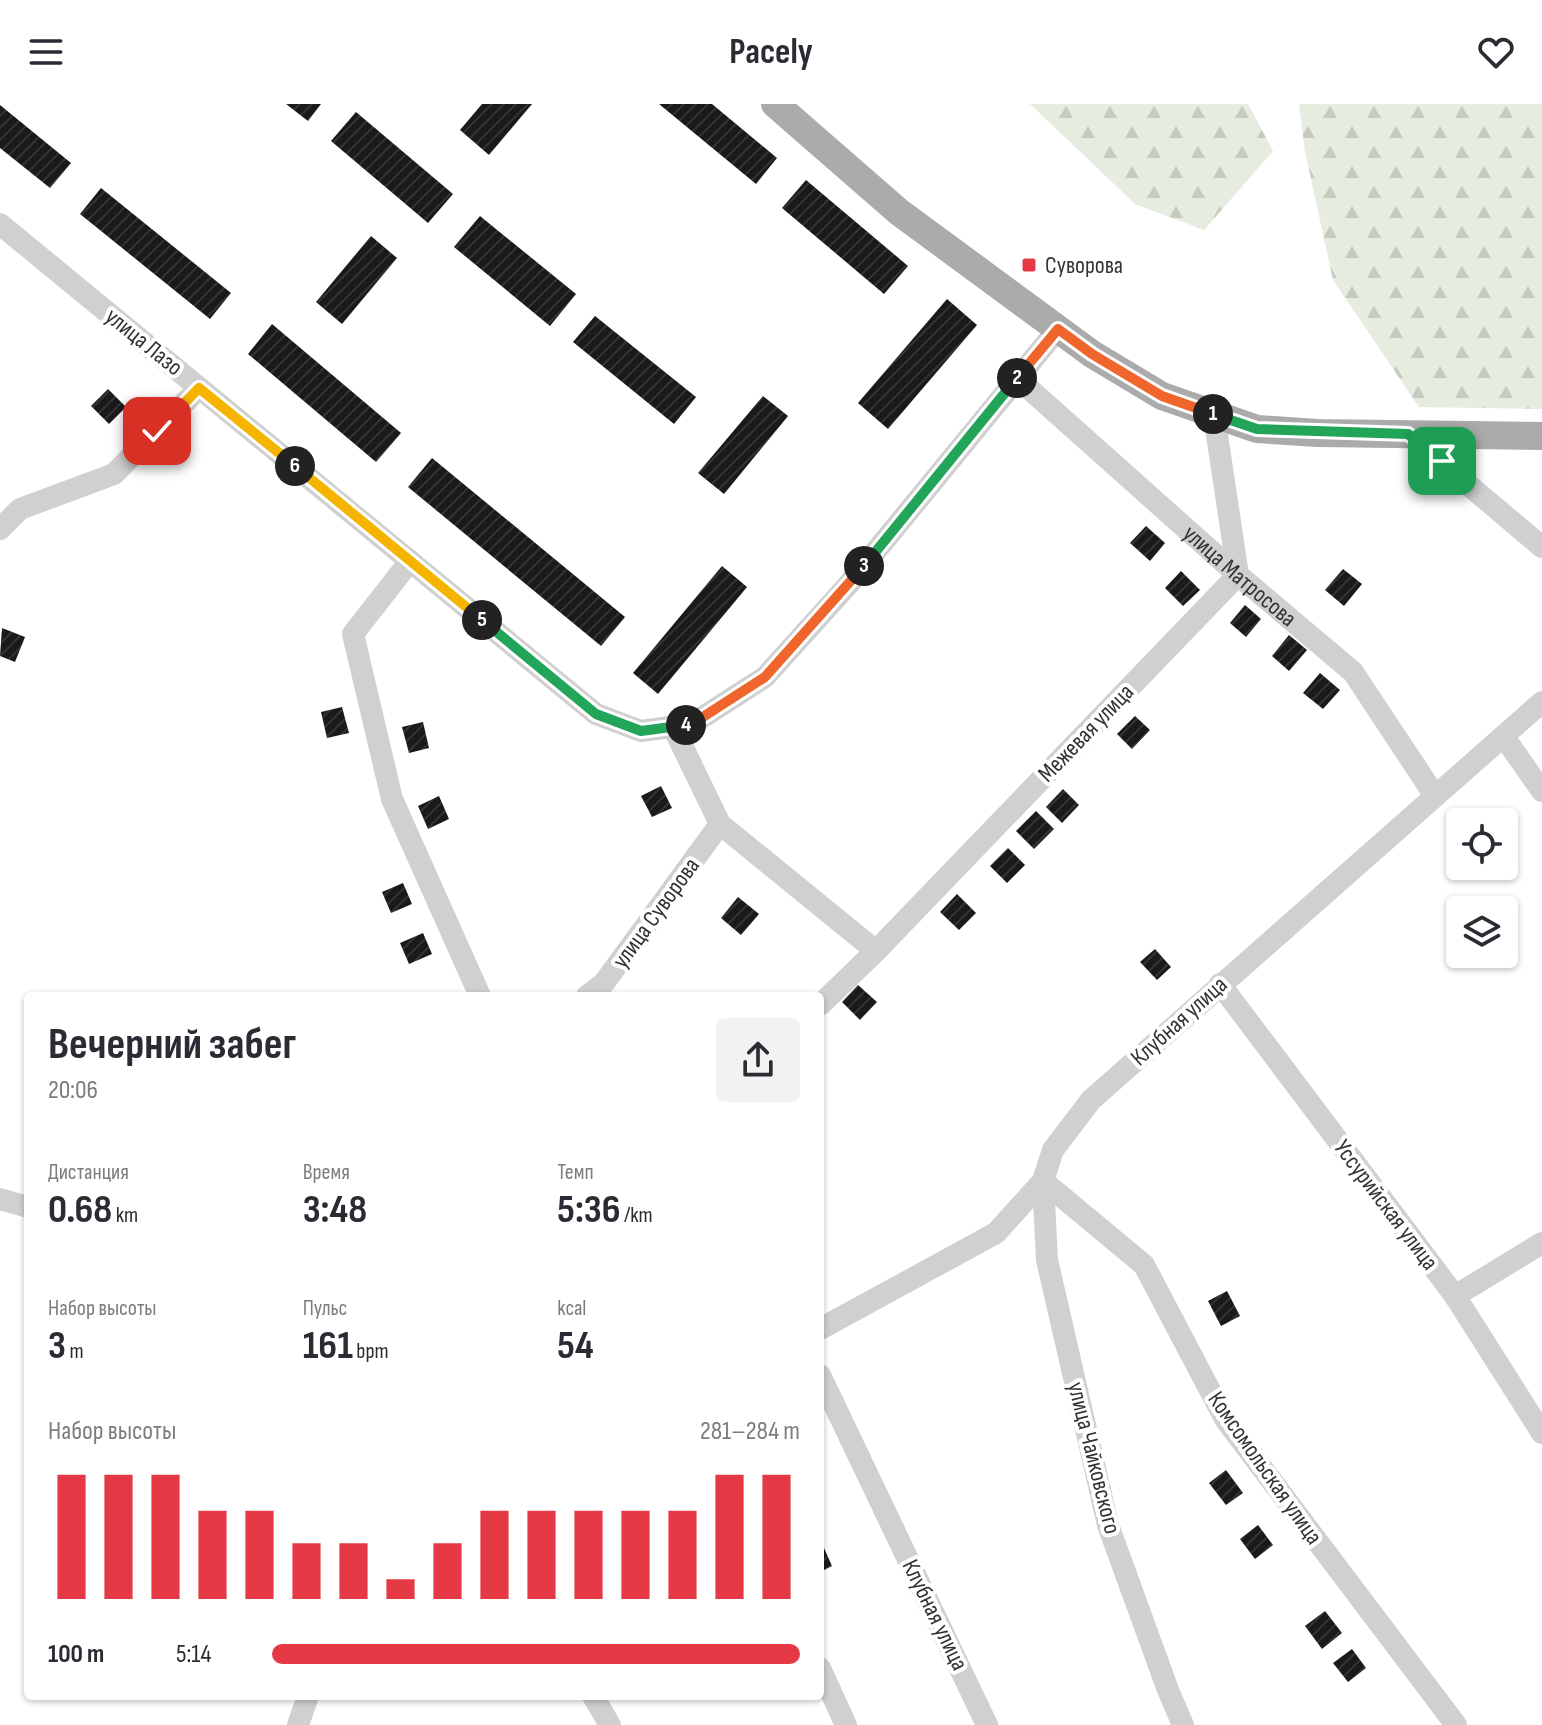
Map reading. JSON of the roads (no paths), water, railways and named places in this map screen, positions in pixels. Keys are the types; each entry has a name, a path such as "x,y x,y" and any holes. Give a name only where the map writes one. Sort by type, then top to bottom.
{"main road":[{"path":"775,104 899,212 1092,354 1162,396 1257,429 1542,436"}],"street":[{"name":"улица Лазо","path":"0,224 596,714 641,731 673,727"},
{"path":"876,951 720,824 673,727 692,724 765,677 848,585 1058,329"},
{"name":"улица Матросова","path":"1017,378 1238,575 1353,672 1435,796"},
{"path":"0,529 20,509 114,474 199,388"},
{"path":"1214,415 1238,575"},
{"path":"1408,434 1542,547"},
{"path":"410,561 353,634 392,799 478,992"},
{"name":"Межевая улица","path":"824,1001 1238,575"},
{"name":"Клубная улица","path":"824,1327 996,1233 1043,1181 1053,1150 1091,1100 1542,702"},
{"path":"1504,737 1542,791"},
{"name":"улица Суворова","path":"592,992 604,983 720,824"},
{"name":"Уссурийская улица","path":"1220,984 1455,1296 1542,1433"},
{"name":"улица Чайковского","path":"1043,1181 1047,1260 1108,1525 1183,1725"},
{"name":"Комсомольская улица","path":"1043,1181 1144,1265 1225,1419 1456,1725"},
{"path":"0,1199 24,1206"},
{"path":"1455,1296 1542,1243"},
{"name":"Клубная улица","path":"824,1383 987,1725"},
{"path":"824,1677 846,1725"},
{"path":"298,1725 307,1700"},
{"path":"595,1700 610,1725"}],"place":[{"name":"Суворова","path":"1029,265"}]}
